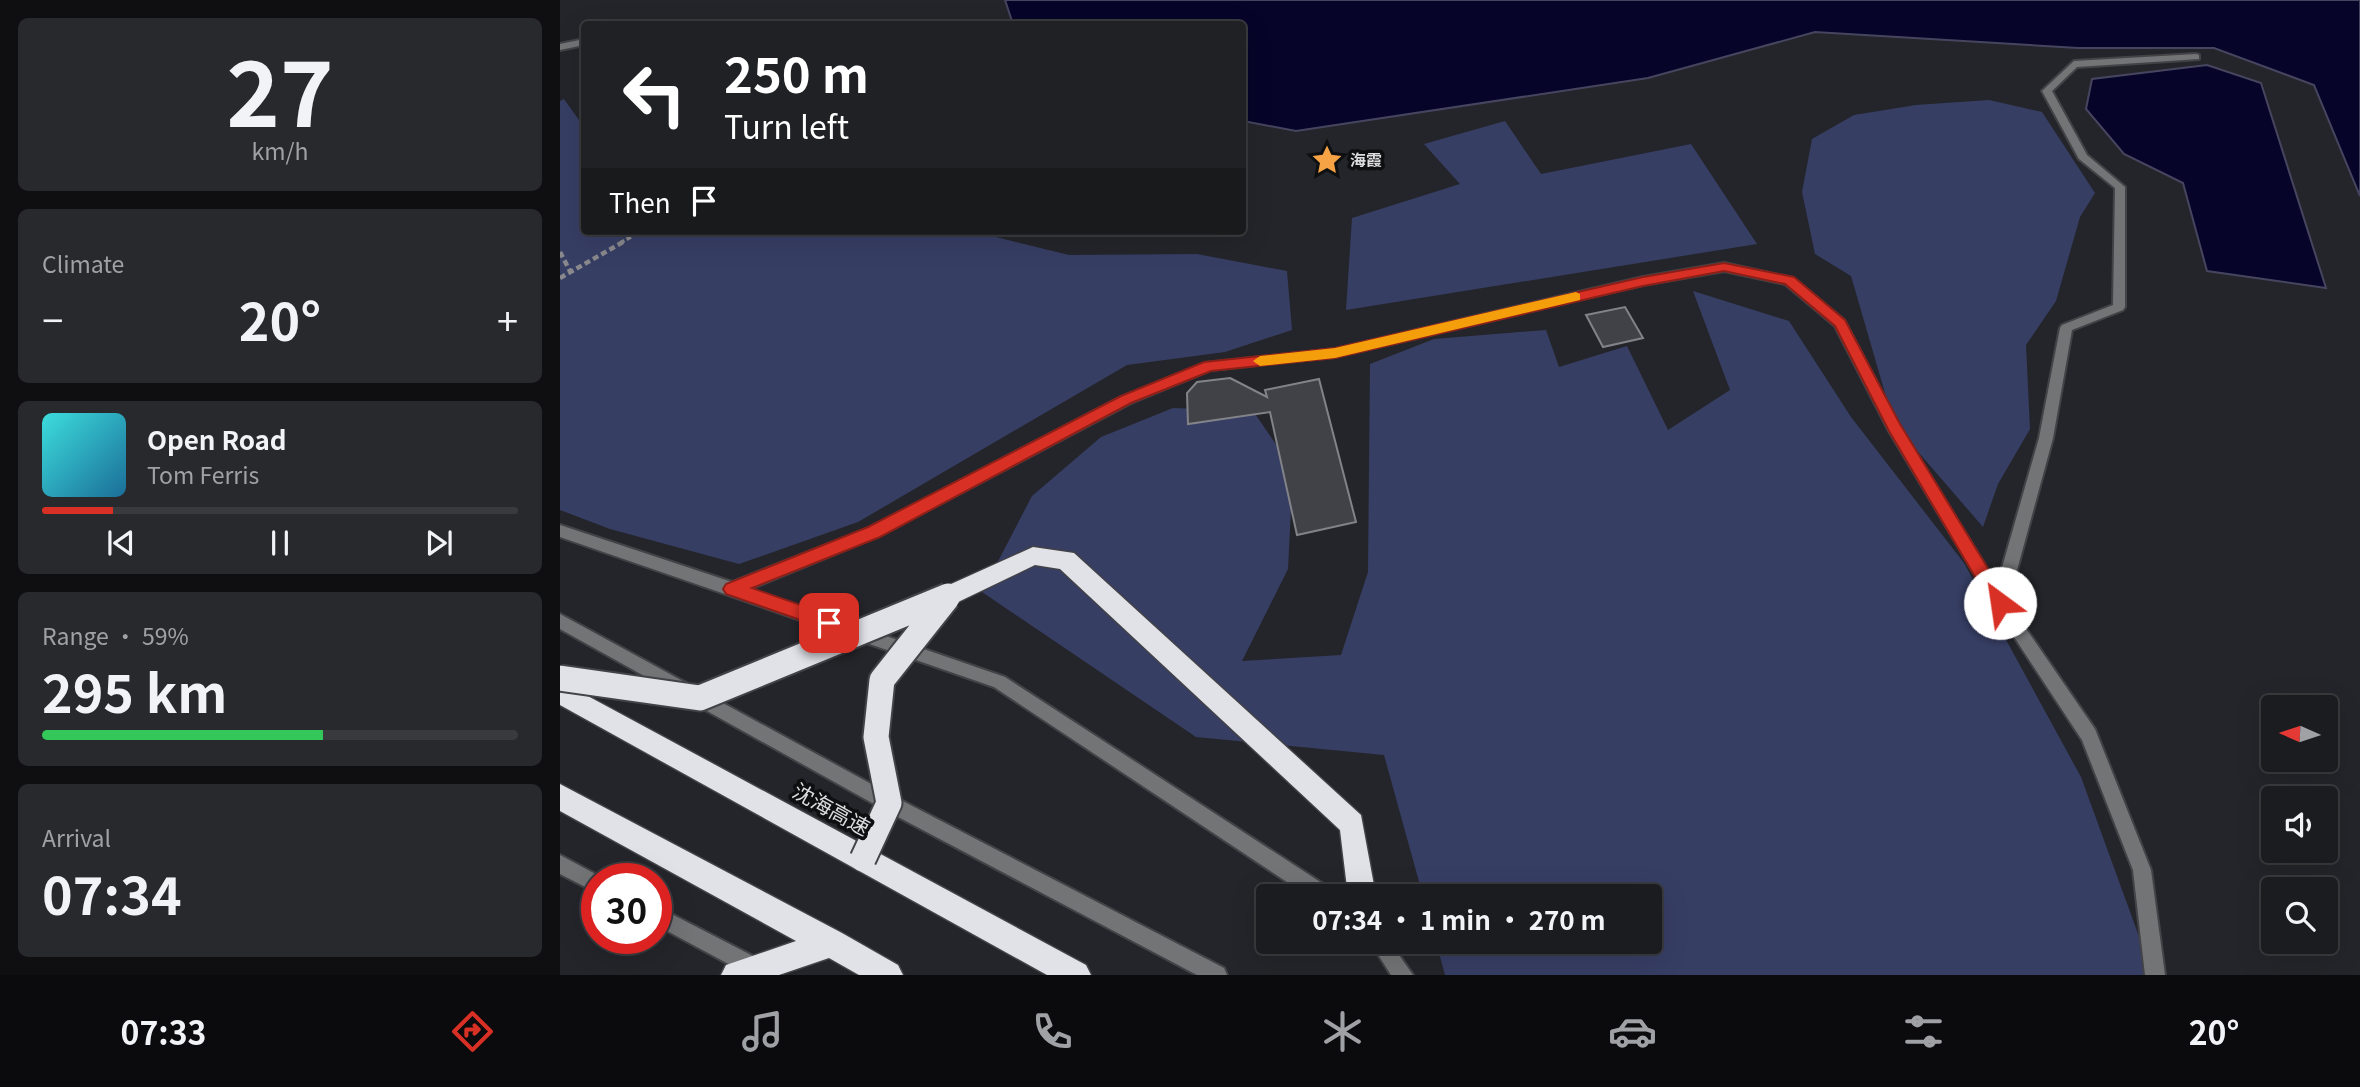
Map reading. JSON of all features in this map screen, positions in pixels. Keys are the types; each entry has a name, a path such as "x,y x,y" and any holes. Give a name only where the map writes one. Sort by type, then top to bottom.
{"highway":[{"path":"560,678 700,698 948,596 1032,556 1066,560 1352,824 1360,884"},
{"path":"863,859 889,803 876,737 882,680 948,596"},
{"name":"沈海高速","path":"560,692 1076,975"},
{"path":"560,797 888,975"},
{"path":"754,973 832,943"}],"street":[{"path":"560,47 581,43"},
{"path":"2000,603 2046,438 2066,328 2119,307 2120,187 2083,157 2047,90 2074,64 2196,57"},
{"path":"732,589 874,532 1126,400 1209,366 1335,353 1630,284 1724,267 1789,281 1840,323 1894,427 2000,603 2089,736 2142,870 2155,975"},
{"path":"560,531 999,682 1306,884"},
{"path":"560,621 889,803 1217,975"},
{"path":"560,864 581,875"},
{"path":"672,924 754,973"},
{"path":"1388,954 1403,975"}],"path":[{"path":"560,278 635,235"},
{"path":"560,252 570,271"}],"shaded area":[{"path":"1005,0 2360,0 2360,196 2314,85 2214,48 2078,48 1815,32 1648,78 1296,131 1246,122 1246,21 1012,21"},
{"path":"2207,65 2261,83 2326,288 2207,271 2183,183 2124,154 2086,109 2092,79"},
{"path":"564,99 581,123 581,235 988,235 1069,255 1197,254 1287,271 1292,330 1225,352 1127,365 858,522 739,564 610,529 560,510 560,101"},
{"path":"1989,100 2042,112 2095,193 2080,217 2056,301 2026,345 2030,429 1998,484 1983,527 1894,424 1851,276 1815,254 1802,192 1812,139 1854,115 1916,105"},
{"path":"1505,121 1541,174 1691,144 1757,244 1346,310 1352,218 1460,184 1424,144"},
{"path":"1693,291 1789,321 1851,417 1964,563 2081,777 2153,975 1445,975 1439,954 1662,954 1662,884 1420,884 1384,755 1196,737 982,592 1032,496 1101,437 1173,408 1253,411 1293,469 1288,569 1242,661 1341,655 1368,572 1370,364 1434,339 1546,330 1559,367 1627,346 1668,430 1730,390"}],"building":[{"path":"1625,307 1643,338 1603,347 1586,315"},
{"path":"1230,378 1267,397 1265,390 1319,379 1356,522 1297,535 1270,412 1188,424 1187,393 1197,382"}],"slow traffic":[{"path":"1260,361 1335,353 1576,297"}],"place":[{"name":"海霞","path":"1327,160"}],"route":[{"path":"829,623 732,589 874,532 1126,400 1209,366 1335,353 1643,281 1724,267 1789,281 1840,323 1894,427 2000,603"}]}
